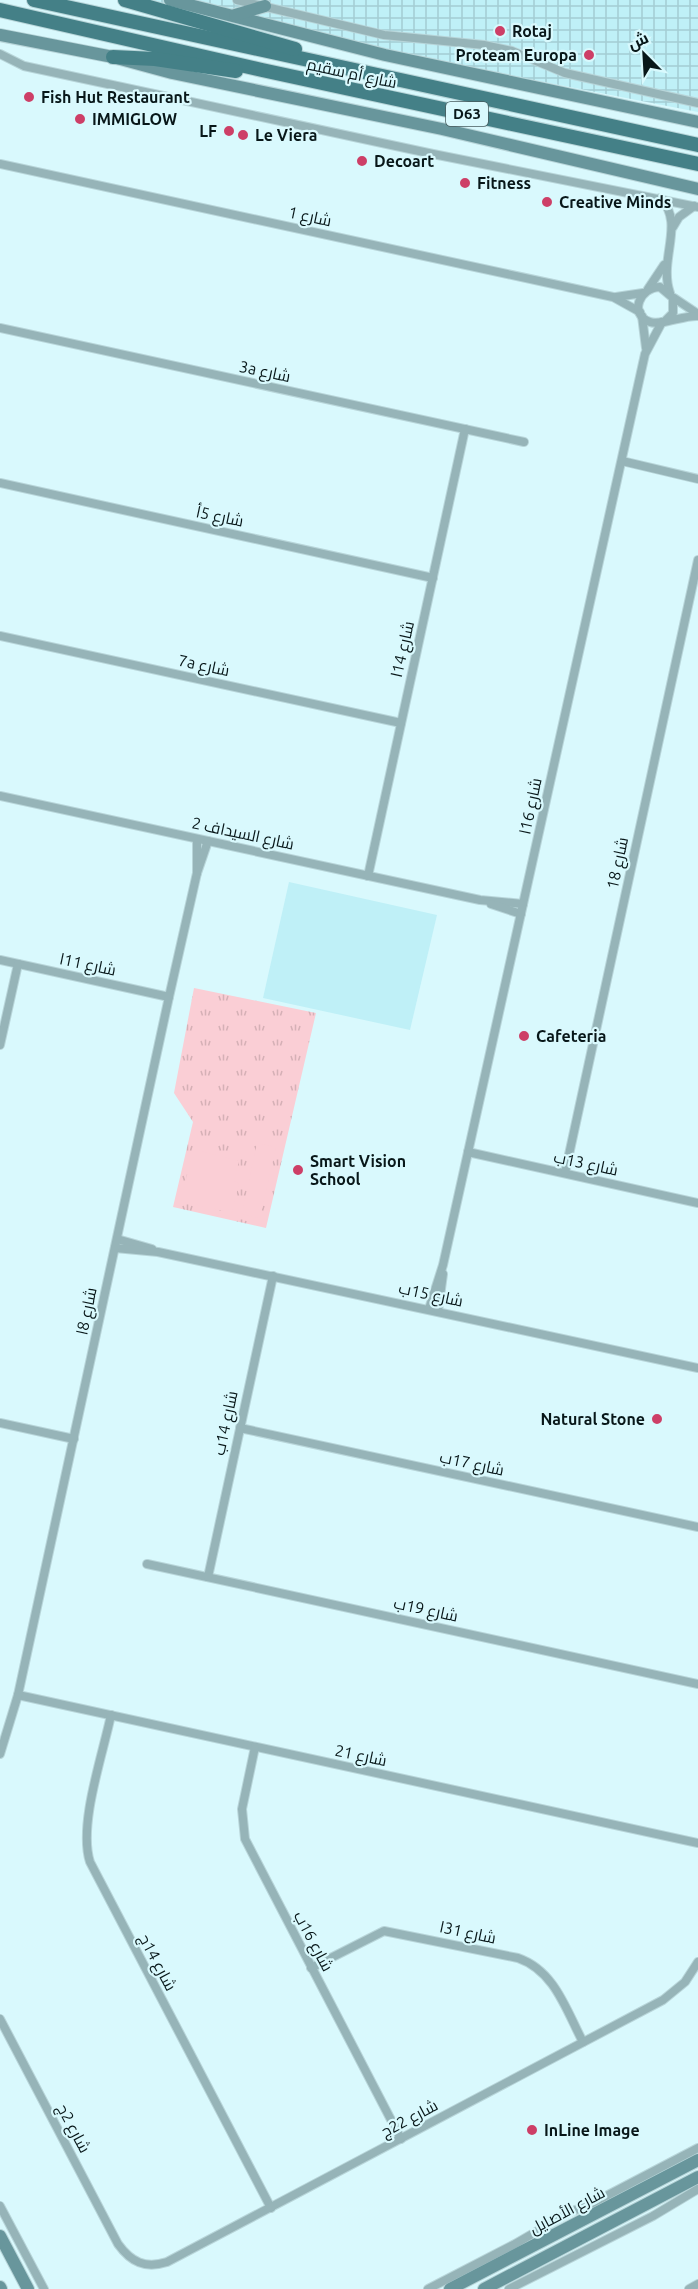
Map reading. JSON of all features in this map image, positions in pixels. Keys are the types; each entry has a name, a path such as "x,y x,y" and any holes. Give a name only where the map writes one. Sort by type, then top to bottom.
{"main road":[{"name":"شارع أم سقيم","path":"34,0 698,145"},
{"path":"125,0 259,37 325,62"},
{"path":"170,0 385,55 698,122"},
{"path":"232,15 265,6"},
{"name":"شارع أم سقيم","path":"0,10 262,70 698,164"},
{"path":"0,35 113,57 172,73 442,129 698,189"},
{"path":"113,57 148,58 233,71 262,70"},
{"path":"673,140 698,139"},
{"path":"673,159 698,173"},
{"name":"شارع الأصايل","path":"450,2289 465,2276 698,2160"},
{"name":"شارع الأصايل","path":"484,2289 529,2272 698,2177"},
{"path":"0,2236 28,2289"}],"street":[{"path":"237,0 384,35 484,45 512,51 565,73 698,104"},
{"path":"0,54 24,66 433,154 696,206"},
{"name":"شارع 1","path":"0,164 613,297 640,313"},
{"path":"660,198 669,209 673,227"},
{"path":"696,206 679,217 673,227 665,262 639,302 640,313 650,322 698,315"},
{"path":"664,321 675,308 665,262"},
{"path":"646,291 660,287 698,315"},
{"name":"شارع 1","path":"613,297 646,291"},
{"name":"شارع 16ا","path":"429,1309 443,1265 645,354 645,328 640,313"},
{"name":"شارع 16ا","path":"645,354 664,321"},
{"name":"3a شارع","path":"0,328 524,442"},
{"name":"شارع 14ا","path":"368,876 465,429"},
{"path":"622,461 698,479"},
{"name":"شارع 5أ","path":"0,483 433,578"},
{"name":"شارع 18","path":"565,1173 698,560"},
{"name":"7a شارع","path":"0,636 401,723"},
{"name":"شارع السيداف 2","path":"0,796 480,900 521,914"},
{"name":"شارع 8ا","path":"197,839 197,873"},
{"name":"شارع 8ا","path":"0,1754 18,1695 169,997 197,873 208,841"},
{"name":"شارع السيداف 2","path":"480,900 523,904"},
{"name":"شارع 11ا","path":"0,960 169,997"},
{"path":"0,1045 18,964"},
{"name":"شارع 13ب","path":"468,1152 698,1203"},
{"name":"شارع 15ب","path":"116,1243 698,1368"},
{"name":"شارع 16ا","path":"438,1311 443,1265"},
{"name":"شارع 14ب","path":"208,1577 273,1276"},
{"path":"0,1423 74,1439"},
{"name":"شارع 17ب","path":"240,1428 698,1527"},
{"name":"شارع 19ب","path":"147,1564 698,1684"},
{"name":"شارع 21","path":"18,1695 698,1843"},
{"name":"شارع 14ج","path":"111,1715 87,1827 86,1848 90,1862 270,2208"},
{"name":"شارع 16ب","path":"255,1747 242,1809 243,1832 248,1846 401,2139"},
{"name":"شارع 31ا","path":"311,1968 374,1934 390,1931 518,1958 534,1965 547,1976 583,2042"},
{"name":"شارع 22ج","path":"122,2249 140,2264 162,2264 671,1995 685,1982 698,1962"},
{"name":"شارع 2ج","path":"0,2019 122,2249"},
{"path":"428,2289 465,2276 570,2212 589,2205 698,2148"},
{"path":"509,2289 529,2272 653,2216 698,2189"},
{"path":"0,2206 44,2289"},
{"path":"689,2289 698,2284"}],"shaded area":[{"path":"124,0 698,0 698,112"},
{"path":"289,882 437,915 410,1030 263,998"}],"green space":[{"path":"194,988 316,1013 266,1228 173,1207 193,1122 174,1093"},
{"path":"257,1143 276,1147 260,1218 242,1214"},
{"path":"193,1149 239,1161 234,1181 239,1183 232,1213 181,1201"}],"place":[{"name":"Rotaj","path":"500,31"},
{"name":"Proteam Europa","path":"589,55"},
{"name":"Fish Hut Restaurant","path":"29,97"},
{"name":"IMMIGLOW","path":"80,119"},
{"name":"LF","path":"229,131"},
{"name":"Le Viera","path":"243,135"},
{"name":"Decoart","path":"362,161"},
{"name":"Fitness","path":"465,183"},
{"name":"Creative Minds","path":"547,202"},
{"name":"Cafeteria","path":"524,1036"},
{"name":"Smart Vision School","path":"298,1170"},
{"name":"Natural Stone","path":"657,1419"},
{"name":"InLine Image","path":"532,2130"}]}
